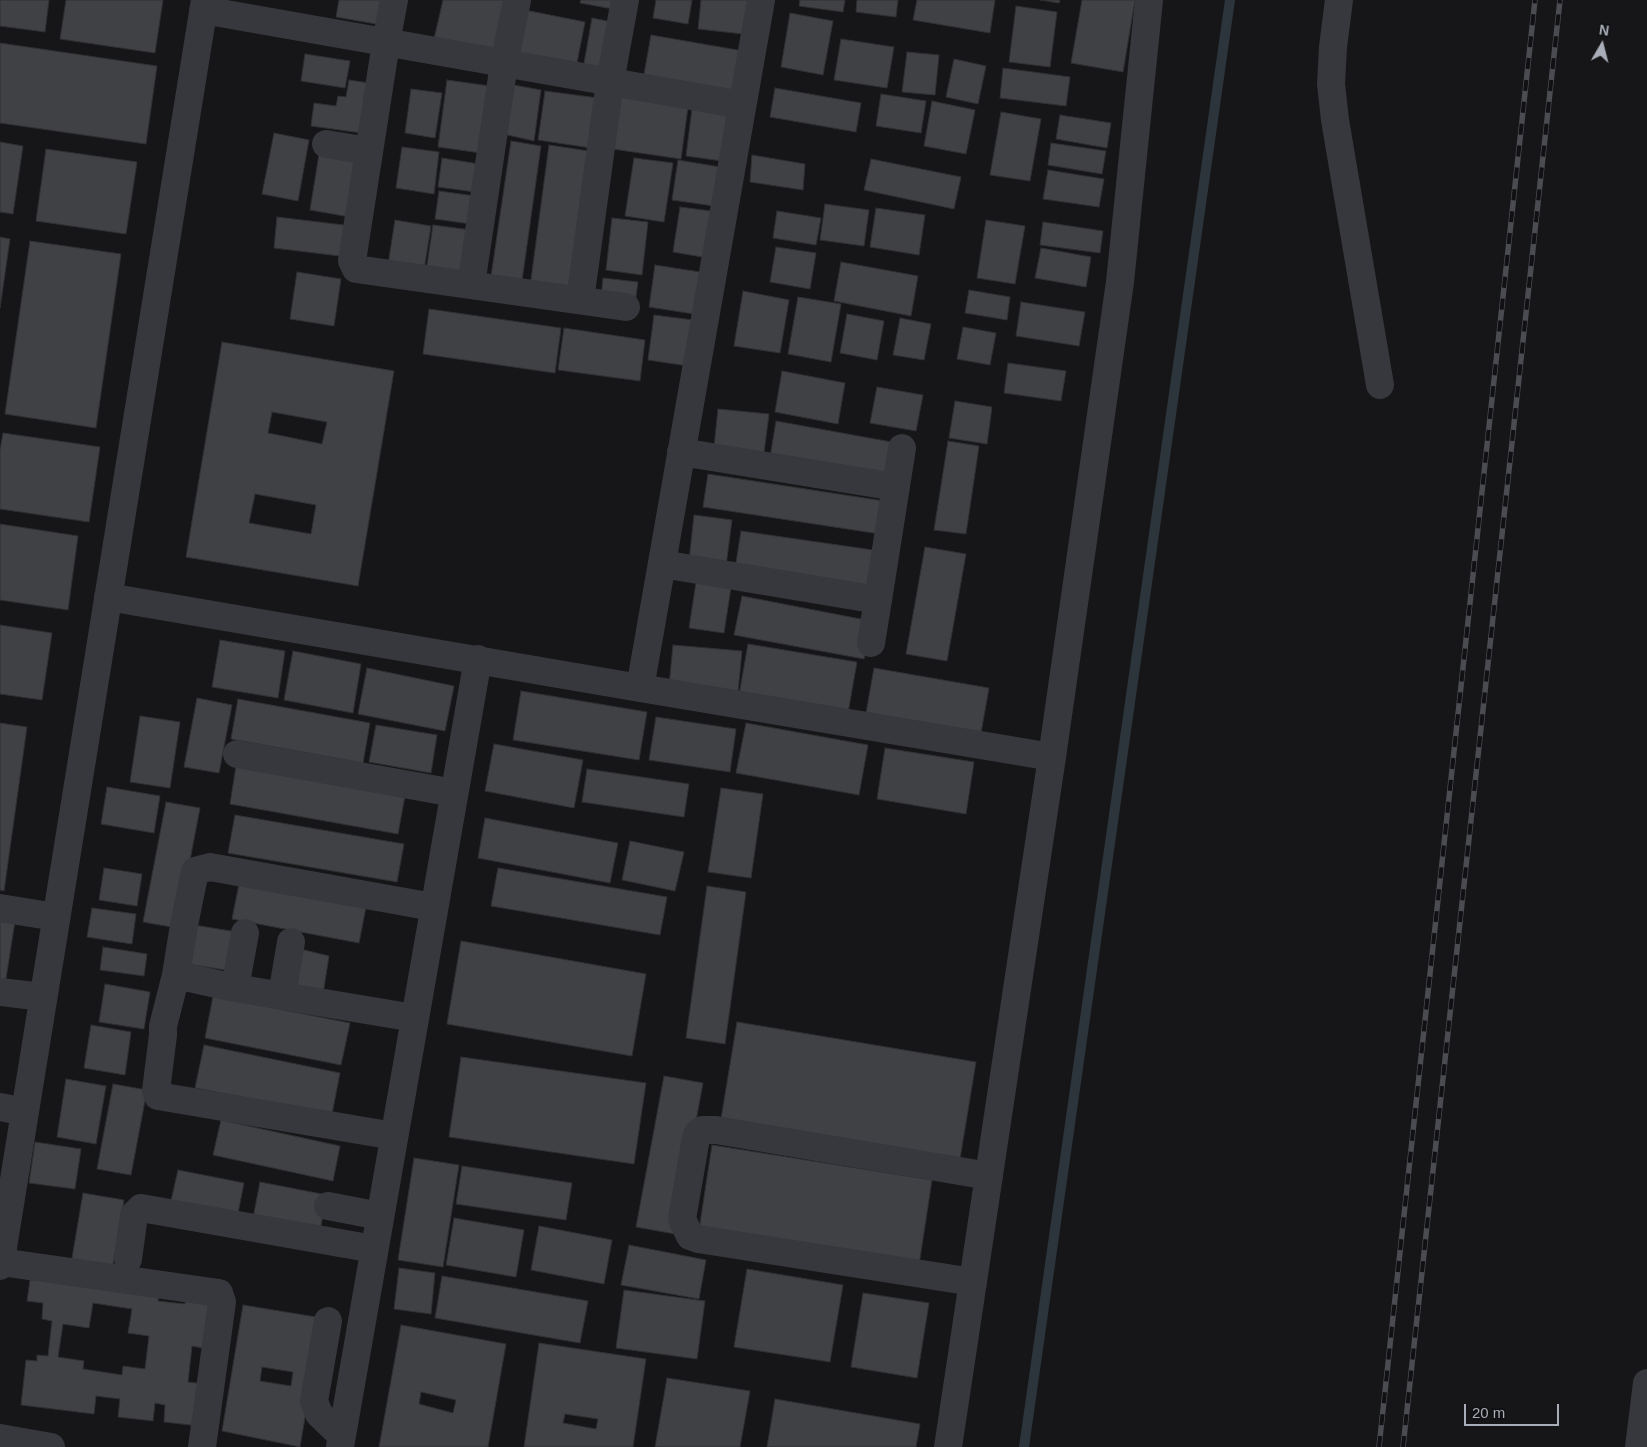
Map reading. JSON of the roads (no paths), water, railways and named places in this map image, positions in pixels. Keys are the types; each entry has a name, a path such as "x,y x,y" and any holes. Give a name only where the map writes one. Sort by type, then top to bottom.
{"street":[{"path":"394,0 352,261 356,269 626,307"},
{"path":"471,285 504,64 517,0"},
{"path":"580,300 610,82 625,0"},
{"path":"640,688 761,0"},
{"path":"948,1447 1052,757 1120,282 1149,0"},
{"path":"1339,0 1333,47 1331,84 1335,120 1380,385"},
{"path":"202,1447 222,1302 219,1293 0,1264 12,1110 43,997 204,5 386,43 742,105"},
{"path":"326,144 370,151"},
{"path":"871,643 902,448"},
{"path":"681,452 896,487"},
{"path":"662,564 878,600"},
{"path":"108,597 1052,757"},
{"path":"341,1442 433,907 478,659"},
{"path":"237,754 454,793"},
{"path":"394,1136 158,1096 156,1091 163,1026 176,975 184,925 196,871 210,867 433,907"},
{"path":"0,908 56,917"},
{"path":"235,988 245,933"},
{"path":"282,995 291,942"},
{"path":"176,975 235,988 414,1018"},
{"path":"0,992 43,997"},
{"path":"973,1282 698,1239 690,1236 682,1219 696,1138 702,1130 716,1130 989,1176"},
{"path":"328,1206 380,1216"},
{"path":"128,1259 134,1214 141,1208 374,1249"},
{"path":"211,1447 236,1304"},
{"path":"328,1321 314,1401 319,1414 341,1442"},
{"path":"1639,1447 1647,1383"},
{"path":"0,1438 51,1447"}],"waterway":[{"path":"1024,1447 1230,0"}],"railway":[{"path":"1379,1447 1535,0"},
{"path":"1403,1447 1560,0"}]}
